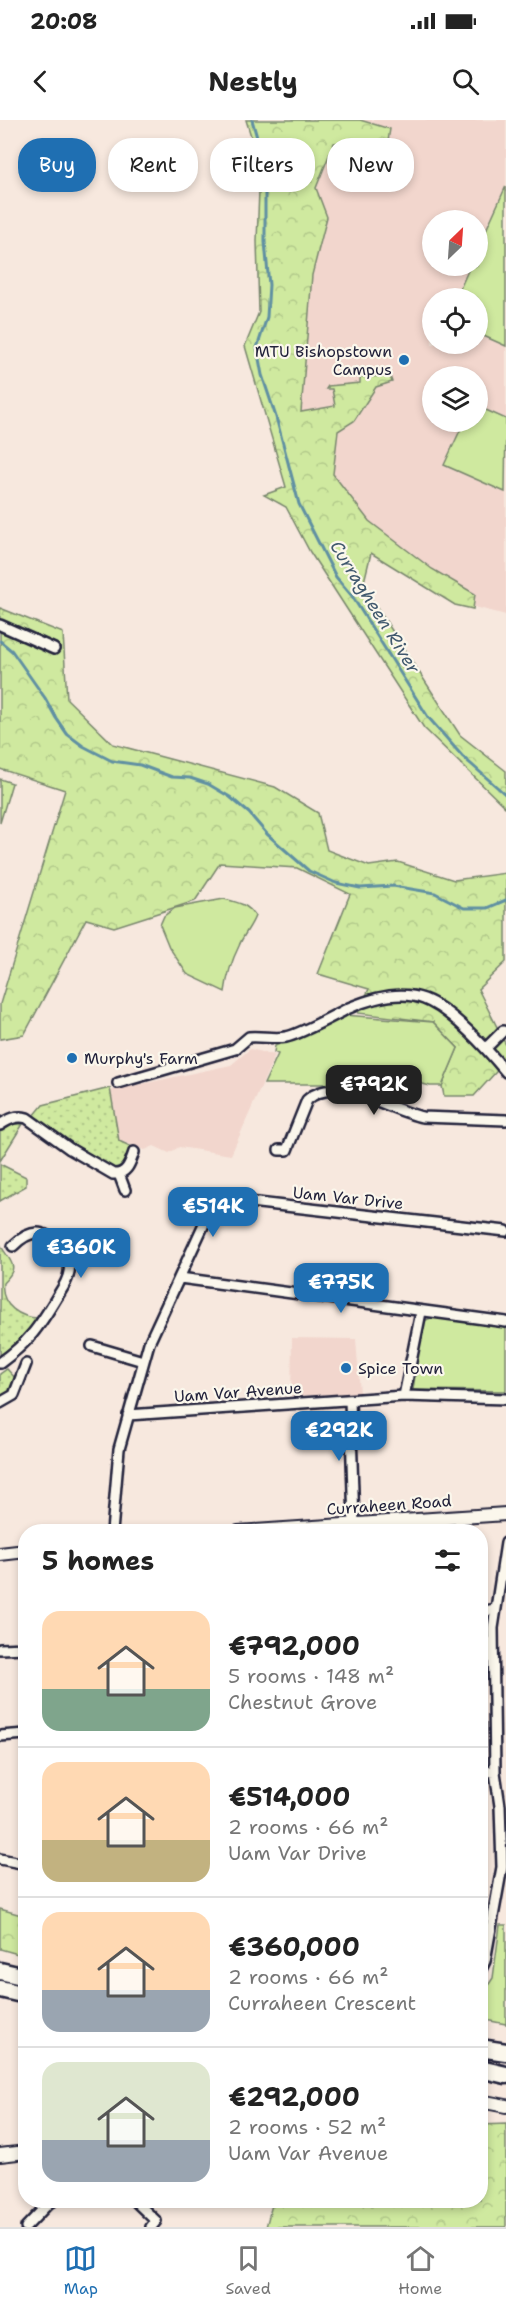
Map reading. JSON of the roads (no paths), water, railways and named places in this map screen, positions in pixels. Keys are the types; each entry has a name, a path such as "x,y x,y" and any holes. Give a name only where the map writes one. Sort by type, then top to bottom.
{"highway":[{"path":"0,1971 18,1975"},
{"path":"0,1989 18,1993"},
{"path":"488,2049 506,2052"},
{"path":"488,2069 506,2070"},
{"path":"488,2070 506,2075"}],"street":[{"path":"0,624 54,649"},
{"path":"118,1083 235,1049 249,1037 287,1037 354,1006 383,996 409,995 426,999 458,1021 486,1048 506,1072"},
{"path":"486,1048 503,1030"},
{"path":"279,1150 287,1150 307,1100 312,1095 333,1089 345,1090 422,1117 506,1120"},
{"path":"0,1125 12,1118 20,1116 27,1118 92,1163 113,1174 119,1174 127,1169 134,1152"},
{"path":"119,1174 124,1190"},
{"name":"Uam Var Drive","path":"113,1524 119,1449 149,1342 210,1211 219,1202 231,1200 506,1231"},
{"path":"0,1362 17,1350 37,1330 67,1279 70,1267 66,1253 43,1234 33,1233 13,1246"},
{"path":"180,1278 506,1322"},
{"path":"404,1396 421,1312"},
{"path":"92,1346 143,1361"},
{"path":"0,1403 14,1395 26,1364"},
{"name":"Uam Var Avenue","path":"128,1415 404,1396 506,1399"},
{"path":"350,1400 354,1523"},
{"name":"Curraheen Road","path":"341,1524 506,1514"},
{"path":"488,1946 504,1867 495,1772 493,1628 506,1543"},
{"path":"0,1554 18,1552"},
{"path":"488,1610 495,1609"},
{"path":"0,1649 18,1648"},
{"path":"0,1736 18,1735"},
{"path":"488,1772 495,1772"},
{"path":"0,1859 18,1862"},
{"path":"488,2103 506,2106"},
{"path":"0,2155 18,2153"},
{"path":"26,2227 44,2208"},
{"path":"141,2208 156,2225"}],"waterway":[{"name":"Curragheen River","path":"252,120 260,148 265,185 265,242 269,285 267,317 257,348 262,375 276,417 299,504 336,577 352,596 428,717 463,757 506,795"},
{"name":"Curragheen River","path":"0,641 12,651 67,734 83,746 112,761 140,765 172,777 190,778 208,784 230,797 249,813 267,834 309,871 336,883 360,888 393,886 435,893 464,908 487,908 506,900"}],"place":[{"name":"MTU Bishopstown Campus","path":"404,360"},
{"name":"Murphy's Farm","path":"72,1058"},
{"name":"Spice Town","path":"346,1368"}]}
